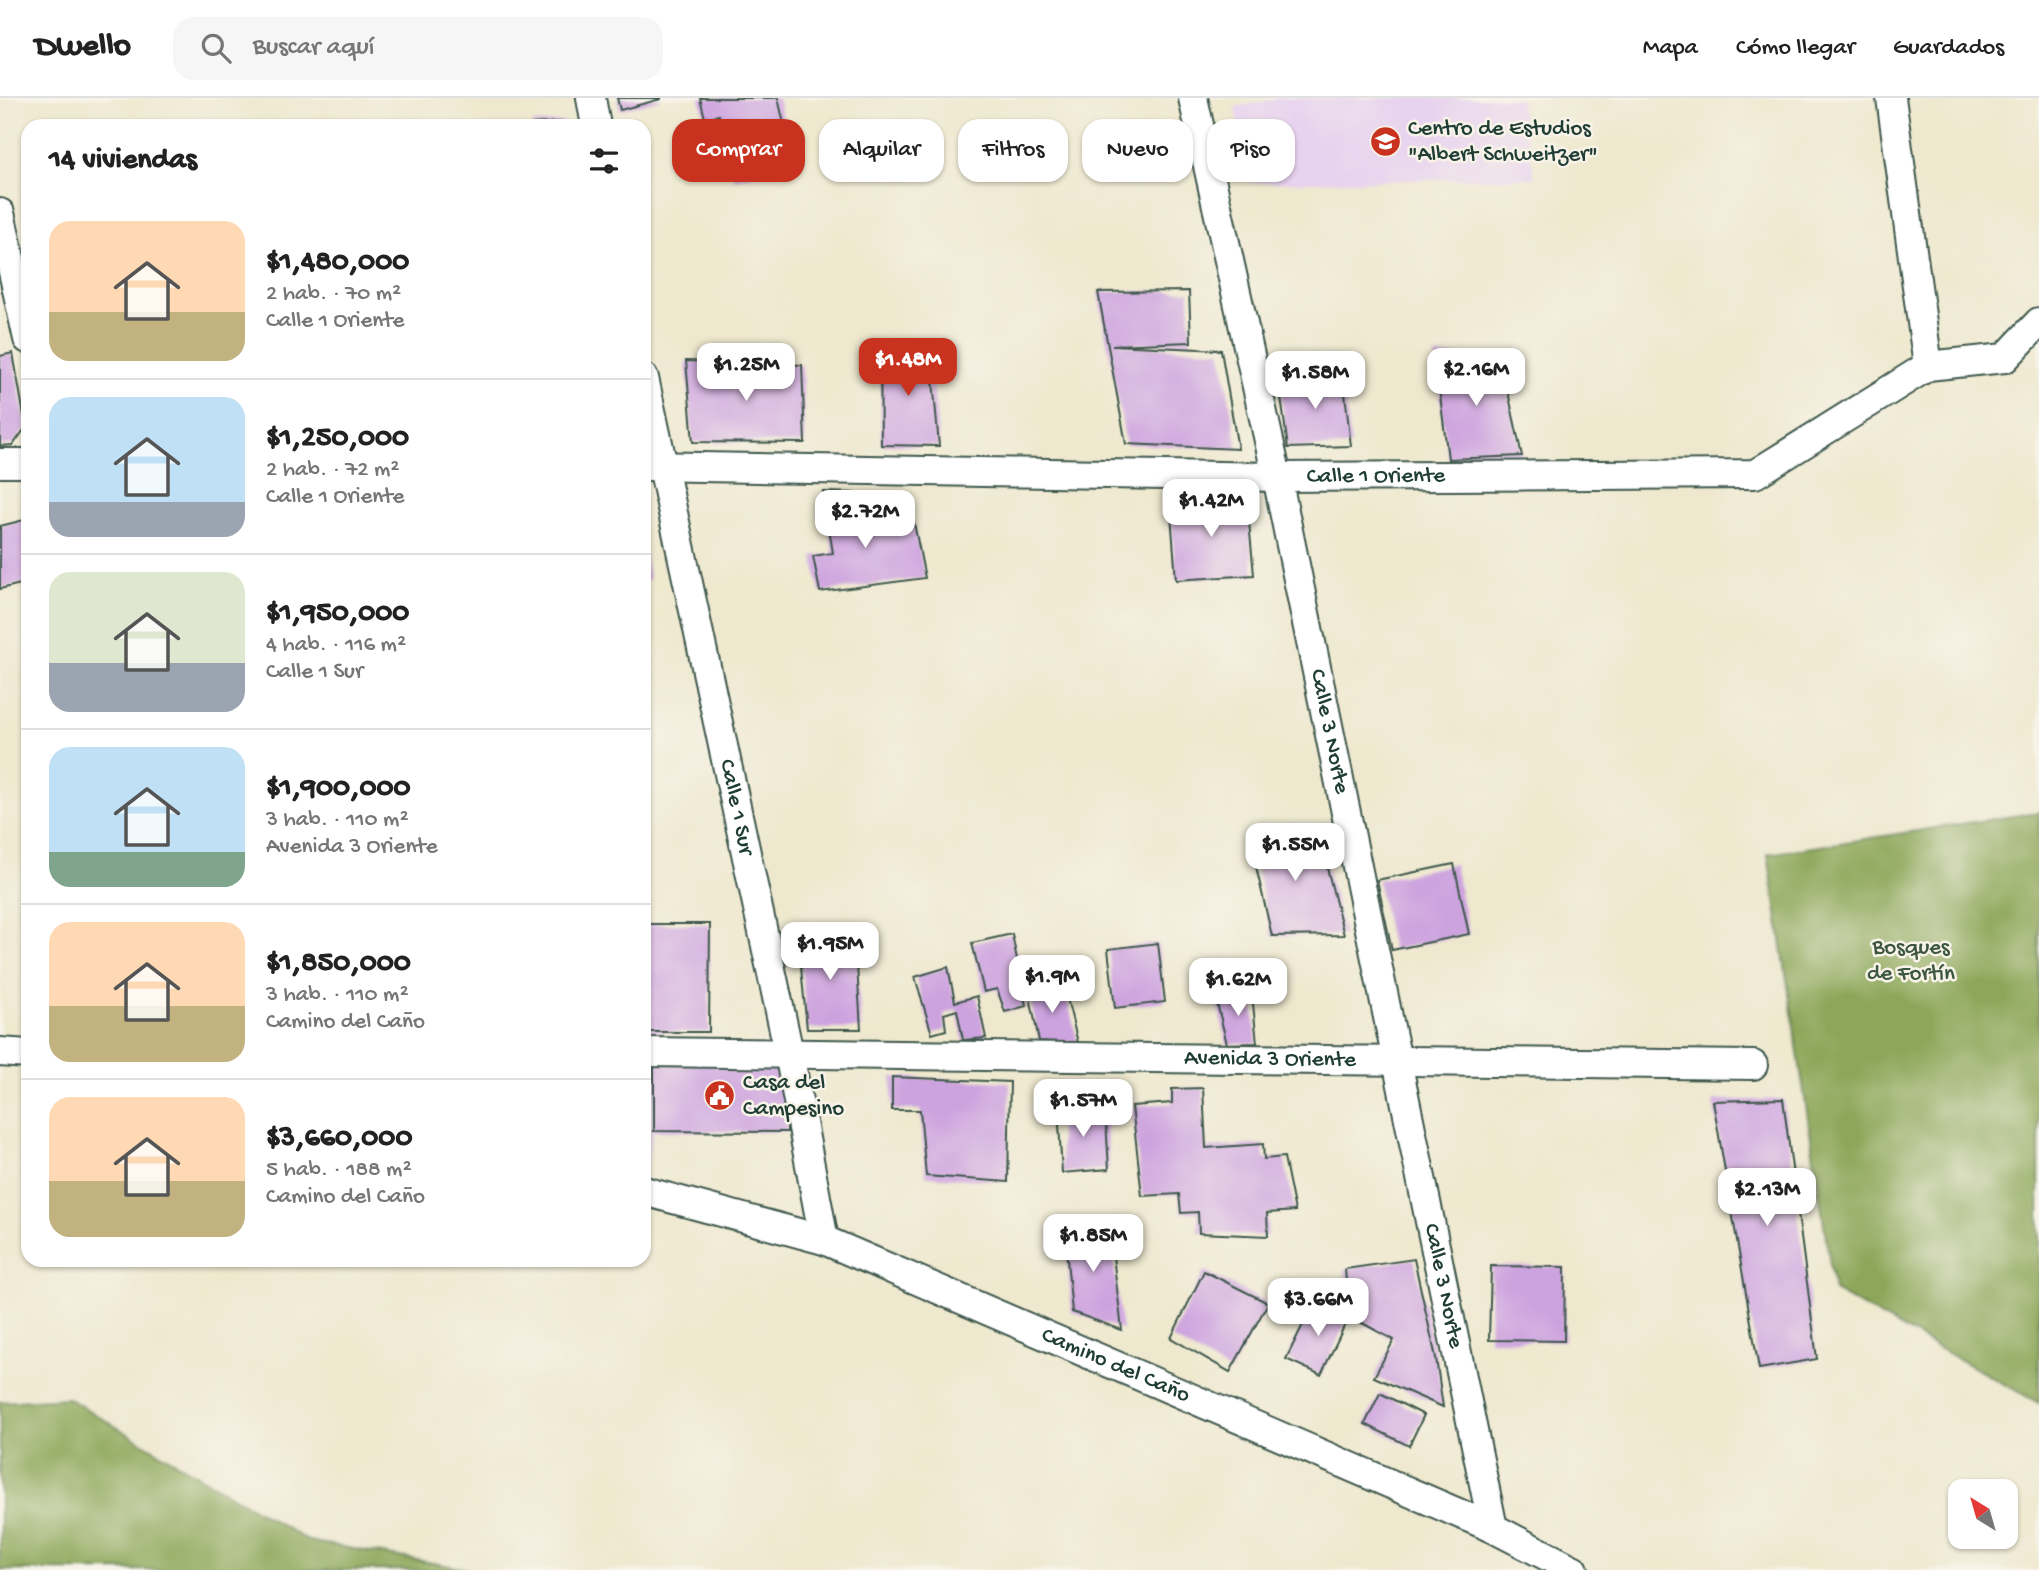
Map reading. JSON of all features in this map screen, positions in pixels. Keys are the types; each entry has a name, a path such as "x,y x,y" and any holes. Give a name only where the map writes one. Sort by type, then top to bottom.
{"street":[{"path":"591,98 595,119"},
{"name":"Calle 3 Norte","path":"1193,98 1277,477 1493,1528"},
{"path":"1891,98 1928,366 2005,358 2039,322"},
{"path":"0,213 21,308"},
{"name":"Calle 1 Oriente","path":"652,466 1277,477 1755,474 1928,366"},
{"path":"0,463 21,463"},
{"name":"Calle 1 Sur","path":"652,466 789,1053 824,1240"},
{"path":"0,1052 21,1054"},
{"name":"Avenida 3 Oriente","path":"651,1052 1396,1063 1754,1065"},
{"name":"Camino del Caño","path":"651,1193 824,1240 1493,1528 1574,1570"}],"shaded area":[{"name":"Centro de Estudios \"Albert Schweitzer\"","path":"1280,98 1519,98 1535,178 1250,183 1295,182 1295,119 1237,119 1235,107"},
{"path":"651,1061 654,1061 654,1131 651,1144"}],"green space":[{"name":"Bosques de Fortín","path":"2039,812 2039,1403 1834,1291 1768,854"},
{"path":"68,1398 308,1541 473,1570 0,1570 0,1402"}],"building":[{"path":"617,98 661,98 661,99 620,110"},
{"path":"700,98 778,98 783,119 720,119 719,115 705,118"},
{"path":"1189,291 1191,342 1112,345 1221,350 1238,449 1126,444 1098,292"},
{"path":"930,347 939,446 881,445 880,351"},
{"path":"13,353 21,399 21,434 13,445 0,446 0,356"},
{"path":"1500,355 1522,456 1448,459 1435,356"},
{"path":"686,361 802,365 805,443 693,442"},
{"path":"1278,375 1343,376 1351,446 1288,448"},
{"path":"823,492 854,493 863,531 914,523 925,578 820,592 813,556 833,553"},
{"path":"1170,501 1247,501 1254,575 1176,580"},
{"path":"21,521 21,584 0,589 0,526"},
{"path":"1317,828 1344,935 1272,936 1248,832"},
{"path":"1454,864 1469,934 1392,950 1377,880"},
{"path":"651,924 710,924 709,1032 651,1032"},
{"path":"855,934 861,1029 807,1029 798,936"},
{"path":"1012,934 1026,1006 1005,1012 997,989 984,992 972,943"},
{"path":"1158,943 1165,1002 1115,1008 1108,949"},
{"path":"948,967 955,1002 977,996 986,1038 963,1040 957,1010 944,1014 946,1030 932,1034 915,977"},
{"path":"1064,986 1078,1043 1039,1041 1028,987"},
{"path":"1252,994 1257,1043 1227,1044 1215,995"},
{"name":"Casa del Campesino","path":"654,1061 787,1061 787,1132 654,1131"},
{"path":"892,1077 1010,1082 1008,1182 926,1176 920,1110 892,1110"},
{"path":"1203,1088 1206,1148 1263,1144 1264,1159 1284,1157 1295,1211 1267,1213 1268,1236 1199,1233 1198,1212 1181,1213 1179,1194 1142,1196 1132,1106 1172,1103 1172,1089"},
{"path":"1783,1099 1817,1359 1759,1369 1713,1101"},
{"path":"1105,1105 1109,1169 1062,1173 1058,1108"},
{"path":"1109,1223 1122,1330 1072,1312 1064,1228"},
{"path":"1414,1259 1436,1358 1443,1407 1374,1377 1394,1340 1349,1316 1345,1269"},
{"path":"1491,1266 1565,1267 1564,1341 1489,1340"},
{"path":"1204,1271 1268,1303 1230,1372 1171,1338"},
{"path":"1315,1300 1349,1316 1321,1375 1286,1359"},
{"path":"1380,1393 1424,1415 1409,1446 1365,1424"}],"place":[{"name":"Centro de Estudios \"Albert Schweitzer\"","path":"1385,142"},
{"name":"Casa del Campesino","path":"720,1096"}]}
